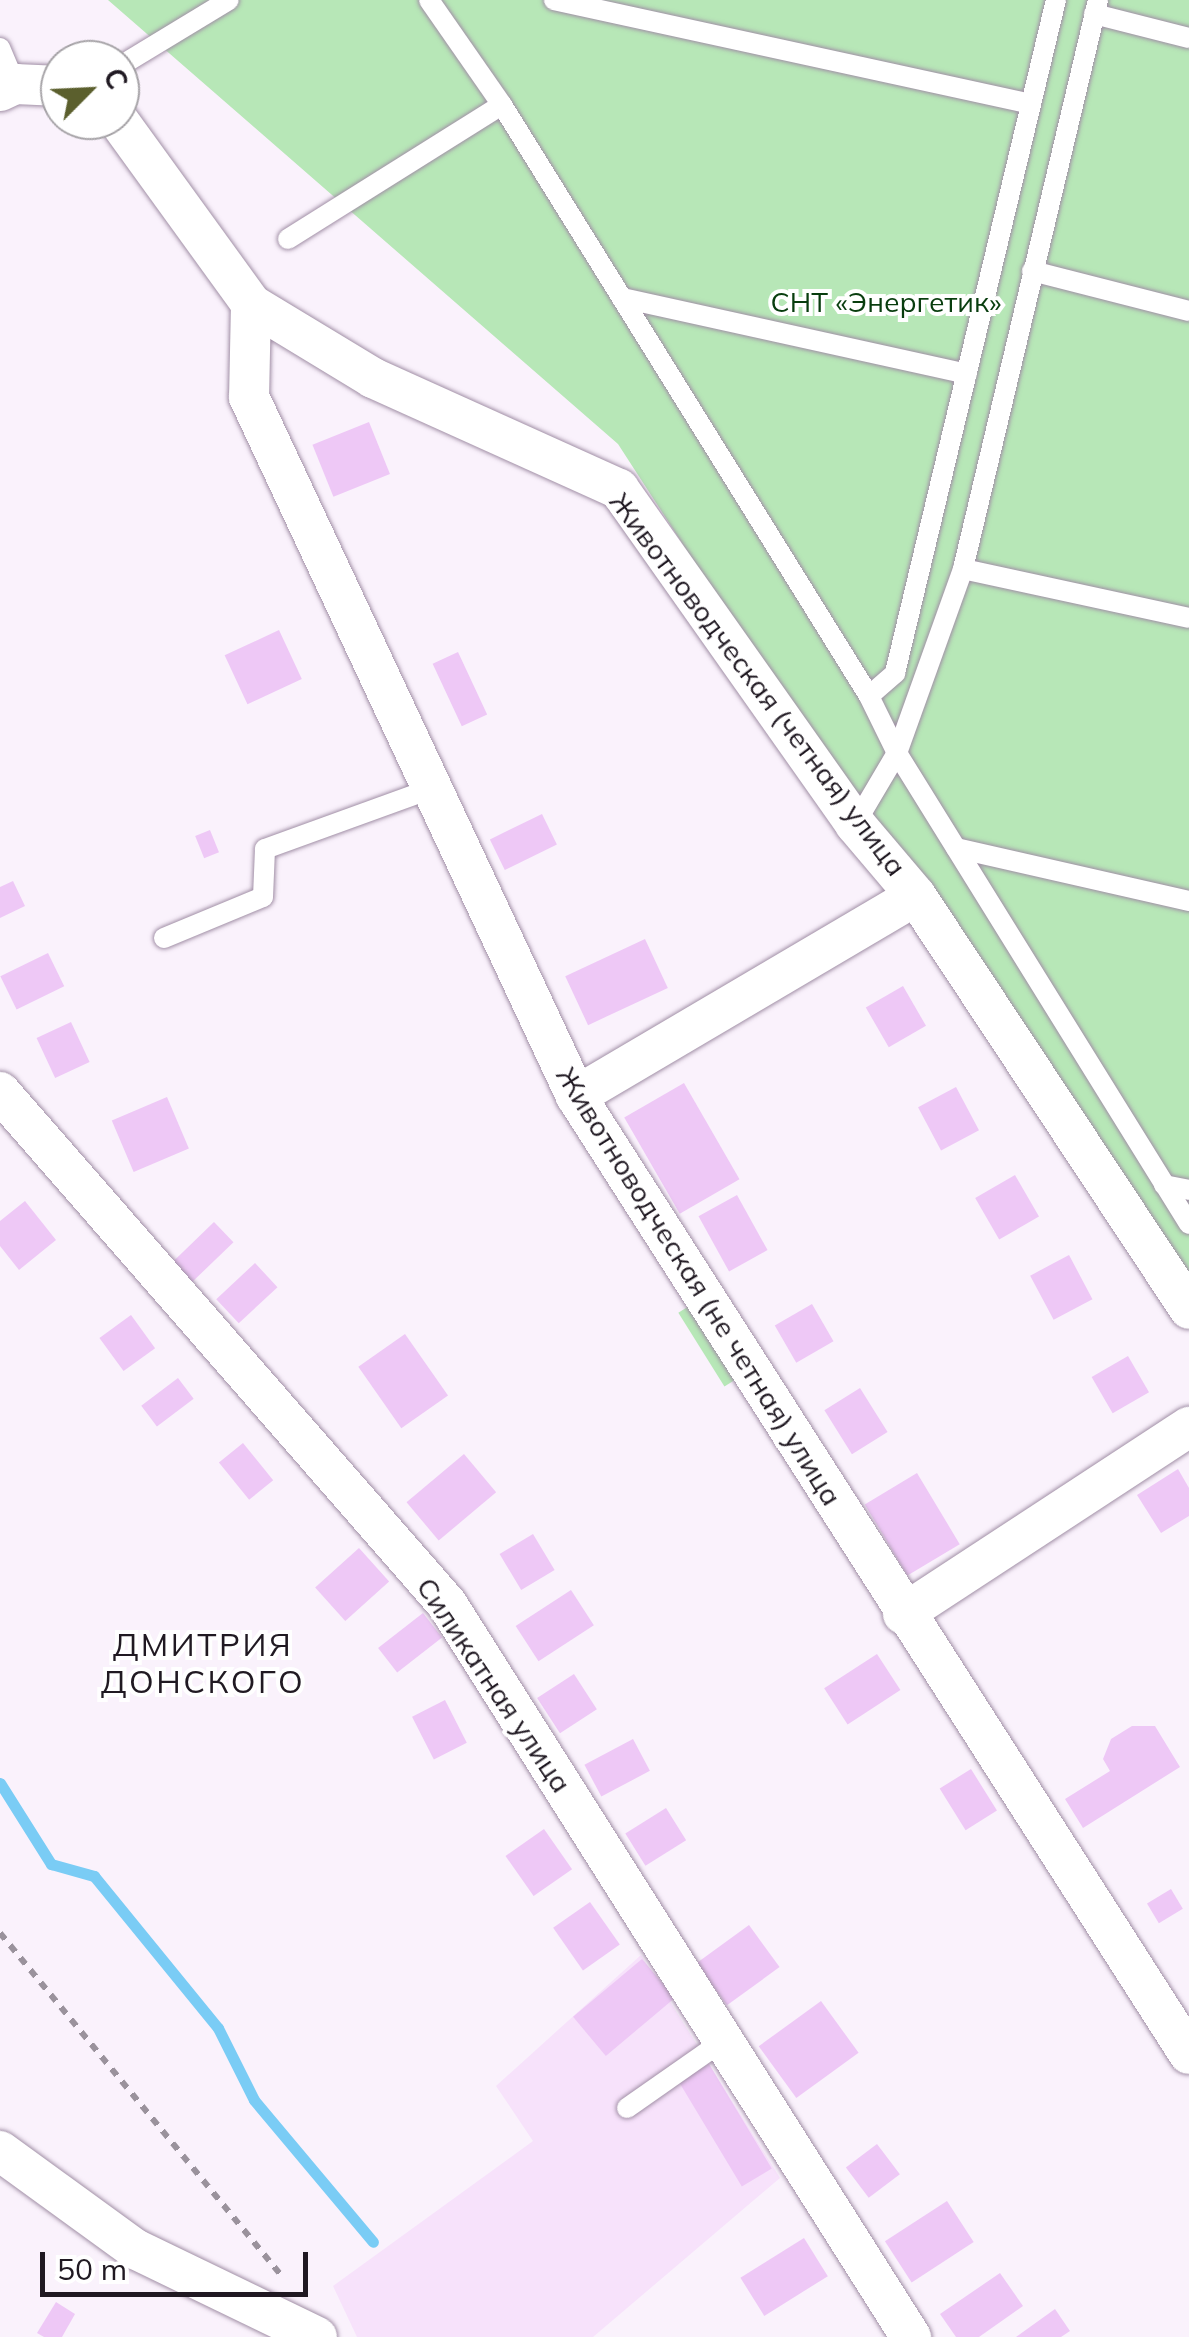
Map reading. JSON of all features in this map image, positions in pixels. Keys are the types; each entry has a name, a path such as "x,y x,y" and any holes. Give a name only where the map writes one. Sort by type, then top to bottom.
{"street":[{"path":"5,75 40,82"},
{"name":"Животноводческая (четная) улица","path":"132,140 251,304 373,378 619,489 855,824 916,896 1189,1308"},
{"name":"Животноводческая (не четная) улица","path":"251,304 249,397 428,790 576,1096 903,1614 1189,2054"},
{"path":"576,1096 916,896"},
{"name":"Силикатная улица","path":"0,1092 447,1604 910,2337"},
{"path":"903,1614 1189,1427"},
{"path":"0,2151 135,2249 317,2337"}],"lane":[{"path":"140,54 229,0"},
{"path":"429,0 502,105 622,298 869,696 896,753 1189,1224"},
{"path":"554,0 1032,104"},
{"path":"869,696 895,673 1056,0"},
{"path":"855,824 896,753 963,569 1096,7 1189,38"},
{"path":"288,239 502,105"},
{"path":"1032,271 1189,311"},
{"path":"622,298 967,374"},
{"path":"963,569 1189,618"},
{"path":"164,938 263,898 266,848 428,790"},
{"path":"956,848 1189,901"},
{"path":"1164,1185 1189,1190"},
{"path":"627,2108 724,2040"}],"path":[{"path":"0,1933 294,2291"}],"shaded area":[{"path":"641,1955 780,2178 593,2337 357,2337 333,2286 533,2141 496,2086"}],"green space":[{"name":"СНТ «Энергетик»","path":"108,0 1189,0 1189,1327 618,444"},
{"path":"697,1301 743,1375 724,1386 678,1313"}],"building":[{"path":"369,422 390,474 333,497 312,445"},
{"path":"279,630 302,679 247,704 225,655"},
{"path":"458,652 487,715 462,726 433,664"},
{"path":"542,814 557,845 505,870 490,839"},
{"path":"210,830 219,852 204,858 195,836"},
{"path":"13,881 25,906 0,918 0,887"},
{"path":"645,939 668,988 588,1025 565,976"},
{"path":"48,953 64,986 17,1009 0,976"},
{"path":"903,986 926,1026 889,1047 866,1008"},
{"path":"71,1022 90,1062 55,1078 37,1038"},
{"path":"684,1083 740,1179 680,1214 624,1118"},
{"path":"956,1087 979,1130 941,1150 918,1107"},
{"path":"167,1097 189,1149 134,1172 112,1120"},
{"path":"1015,1175 1039,1217 999,1240 975,1198"},
{"path":"737,1195 768,1250 729,1271 699,1216"},
{"path":"25,1201 56,1240 19,1270 0,1246 0,1221"},
{"path":"214,1222 233,1242 190,1284 171,1264"},
{"path":"1069,1255 1092,1299 1054,1320 1030,1276"},
{"path":"255,1263 278,1287 239,1323 216,1299"},
{"path":"812,1304 834,1341 796,1363 775,1326"},
{"path":"131,1315 155,1348 124,1371 99,1338"},
{"path":"405,1334 448,1395 401,1428 358,1367"},
{"path":"1128,1356 1149,1392 1113,1413 1092,1377"},
{"path":"178,1378 194,1399 157,1426 141,1406"},
{"path":"860,1388 888,1432 852,1454 824,1410"},
{"path":"243,1443 273,1480 249,1500 219,1463"},
{"path":"464,1454 496,1492 439,1541 407,1502"},
{"path":"1178,1469 1189,1488 1189,1516 1161,1533 1137,1495"},
{"path":"917,1473 960,1544 907,1576 865,1504"},
{"path":"533,1534 555,1570 521,1590 500,1554"},
{"path":"359,1548 389,1581 345,1621 315,1587"},
{"path":"571,1590 594,1625 539,1661 516,1626"},
{"path":"423,1613 442,1637 397,1673 378,1648"},
{"path":"877,1654 900,1690 848,1724 824,1688"},
{"path":"574,1674 597,1709 560,1733 537,1698"},
{"path":"445,1700 467,1743 434,1760 412,1717"},
{"path":"1132,1726 1155,1726 1180,1767 1083,1828 1065,1799 1110,1771 1103,1759 1111,1739"},
{"path":"633,1739 650,1771 601,1797 584,1765"},
{"path":"971,1769 997,1811 966,1830 940,1789"},
{"path":"666,1808 686,1840 645,1866 625,1833"},
{"path":"544,1829 572,1869 534,1896 505,1856"},
{"path":"1171,1889 1183,1909 1159,1923 1147,1903"},
{"path":"590,1902 620,1945 583,1970 553,1928"},
{"path":"749,1925 780,1967 727,2005 696,1963"},
{"path":"642,1959 675,1998 606,2056 573,2017"},
{"path":"821,2001 859,2053 796,2098 759,2046"},
{"path":"709,2064 772,2169 742,2187 679,2082"},
{"path":"877,2144 900,2174 869,2198 846,2167"},
{"path":"947,2201 974,2242 912,2282 885,2241"},
{"path":"804,2238 828,2276 764,2316 740,2278"},
{"path":"1000,2273 1023,2306 979,2337 956,2337 940,2314"},
{"path":"56,2302 75,2314 62,2337 44,2337 37,2333"},
{"path":"1055,2309 1070,2331 1061,2337 1016,2337"}],"waterway":[{"path":"0,1783 51,1864 94,1876 218,2028 254,2100 373,2242"}],"district":[{"name":"ДМИТРИЯ ДОНСКОГО","path":"203,1664"}]}
